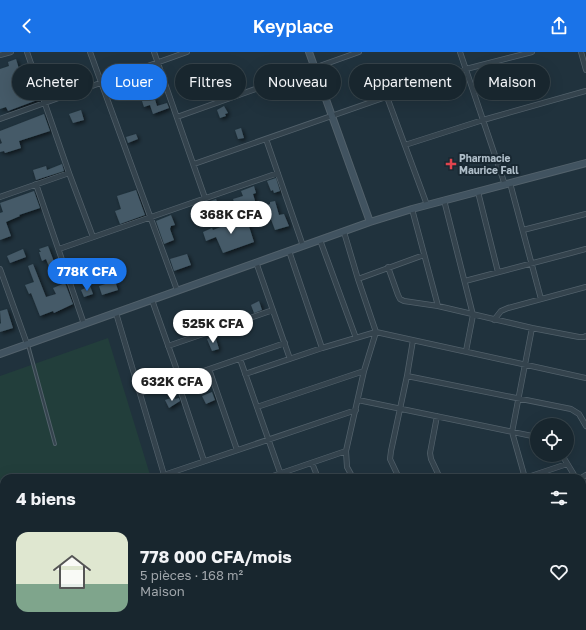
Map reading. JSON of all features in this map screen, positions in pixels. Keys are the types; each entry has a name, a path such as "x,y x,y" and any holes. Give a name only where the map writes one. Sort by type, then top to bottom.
{"main road":[{"path":"309,52 313,64"},
{"path":"326,100 370,222"},
{"path":"0,354 370,222 444,200 586,163"}],"street":[{"path":"0,55 12,52"},
{"path":"27,52 93,238"},
{"path":"90,52 101,80"},
{"path":"154,52 206,198"},
{"path":"152,64 187,52"},
{"path":"323,64 358,52"},
{"path":"460,52 464,64"},
{"path":"532,52 466,69 523,230 541,298"},
{"path":"581,52 586,70"},
{"path":"0,119 101,82"},
{"path":"177,117 254,89"},
{"path":"405,146 483,120 586,91"},
{"path":"109,100 177,290"},
{"path":"194,164 378,100"},
{"path":"388,100 427,205"},
{"path":"266,139 303,246"},
{"path":"0,197 69,173"},
{"path":"59,249 278,173"},
{"path":"36,184 84,324"},
{"path":"478,192 498,272"},
{"path":"444,200 473,315 466,351"},
{"path":"412,209 438,306"},
{"path":"523,230 586,214"},
{"path":"344,232 376,332 364,371 346,451 347,467 350,474"},
{"path":"320,240 356,338"},
{"path":"465,281 586,250"},
{"path":"288,251 322,348"},
{"path":"358,279 424,254"},
{"path":"256,262 290,359"},
{"path":"388,267 400,299 404,301 438,306 532,328 579,337 586,336"},
{"path":"0,269 2,279 28,344"},
{"path":"494,320 501,311 541,298 586,287"},
{"path":"152,300 204,461"},
{"path":"168,346 273,310"},
{"path":"116,313 164,474"},
{"path":"524,474 512,432 532,328"},
{"path":"245,374 322,348 376,332 586,378"},
{"path":"396,474 390,459 413,340"},
{"path":"140,393 285,344"},
{"path":"240,359 280,474"},
{"path":"209,369 237,450"},
{"path":"257,407 364,371"},
{"path":"407,376 576,411 586,426"},
{"path":"358,400 530,436"},
{"path":"170,474 204,461 356,410"},
{"path":"437,416 430,454 438,474"},
{"path":"286,474 346,451"},
{"path":"312,463 316,474"},
{"path":"537,474 567,464 573,474"}],"lane":[{"path":"28,344 55,444"}],"green space":[{"path":"108,338 150,474 0,474 0,376"}],"building":[{"path":"16,59 18,64 12,64 12,100 37,100 8,111 6,107 0,109 0,69 9,66 8,62"},
{"path":"155,100 157,106 167,103 169,108 153,114 150,105 144,107 142,101"},
{"path":"224,106 228,113 225,114 226,116 220,118 217,110"},
{"path":"81,110 84,120 73,123 69,114"},
{"path":"44,114 50,131 19,141 21,148 5,153 4,151 0,152 0,144 2,143 0,131"},
{"path":"241,128 244,138 238,139 235,130"},
{"path":"136,134 138,139 128,143 126,137"},
{"path":"62,164 64,171 36,180 33,170 46,166 47,170"},
{"path":"276,178 280,191 274,193 273,190 271,191 267,181"},
{"path":"254,186 256,193 253,194 256,204 232,211 229,203 234,202 233,199 243,196 241,191"},
{"path":"136,190 145,215 120,224 115,211 121,209 117,196"},
{"path":"34,191 40,208 19,215 20,216 6,222 11,236 0,240 0,213 3,212 0,203"},
{"path":"216,199 220,208 216,210 219,218 209,222 202,204"},
{"path":"275,201 279,215 284,214 289,226 275,230 269,214 265,215 262,207"},
{"path":"171,215 175,225 171,226 170,229 174,240 164,244 156,221"},
{"path":"244,218 245,221 247,220 254,242 223,253 216,237 206,241 203,232 212,228 213,230"},
{"path":"48,246 58,272 52,274 46,259 42,261 39,252 41,252 39,249"},
{"path":"23,249 26,257 10,263 7,256"},
{"path":"187,254 191,265 174,271 170,259"},
{"path":"33,264 46,297 56,294 53,288 65,283 73,304 54,313 53,311 40,316 31,293 29,294 25,285 34,282 28,266"},
{"path":"115,281 118,290 102,295 99,286"},
{"path":"90,286 93,294 84,297 81,290"},
{"path":"259,301 262,310 254,313 251,305"},
{"path":"7,309 13,328 0,332 0,311"},
{"path":"224,312 227,320 220,323 216,315"},
{"path":"215,336 219,349 212,351 207,339"},
{"path":"212,392 215,400 206,404 202,396"},
{"path":"174,397 175,399 179,398 180,401 169,408 165,400"}],"place":[{"name":"Pharmacie Maurice Fall","path":"451,164"}]}
